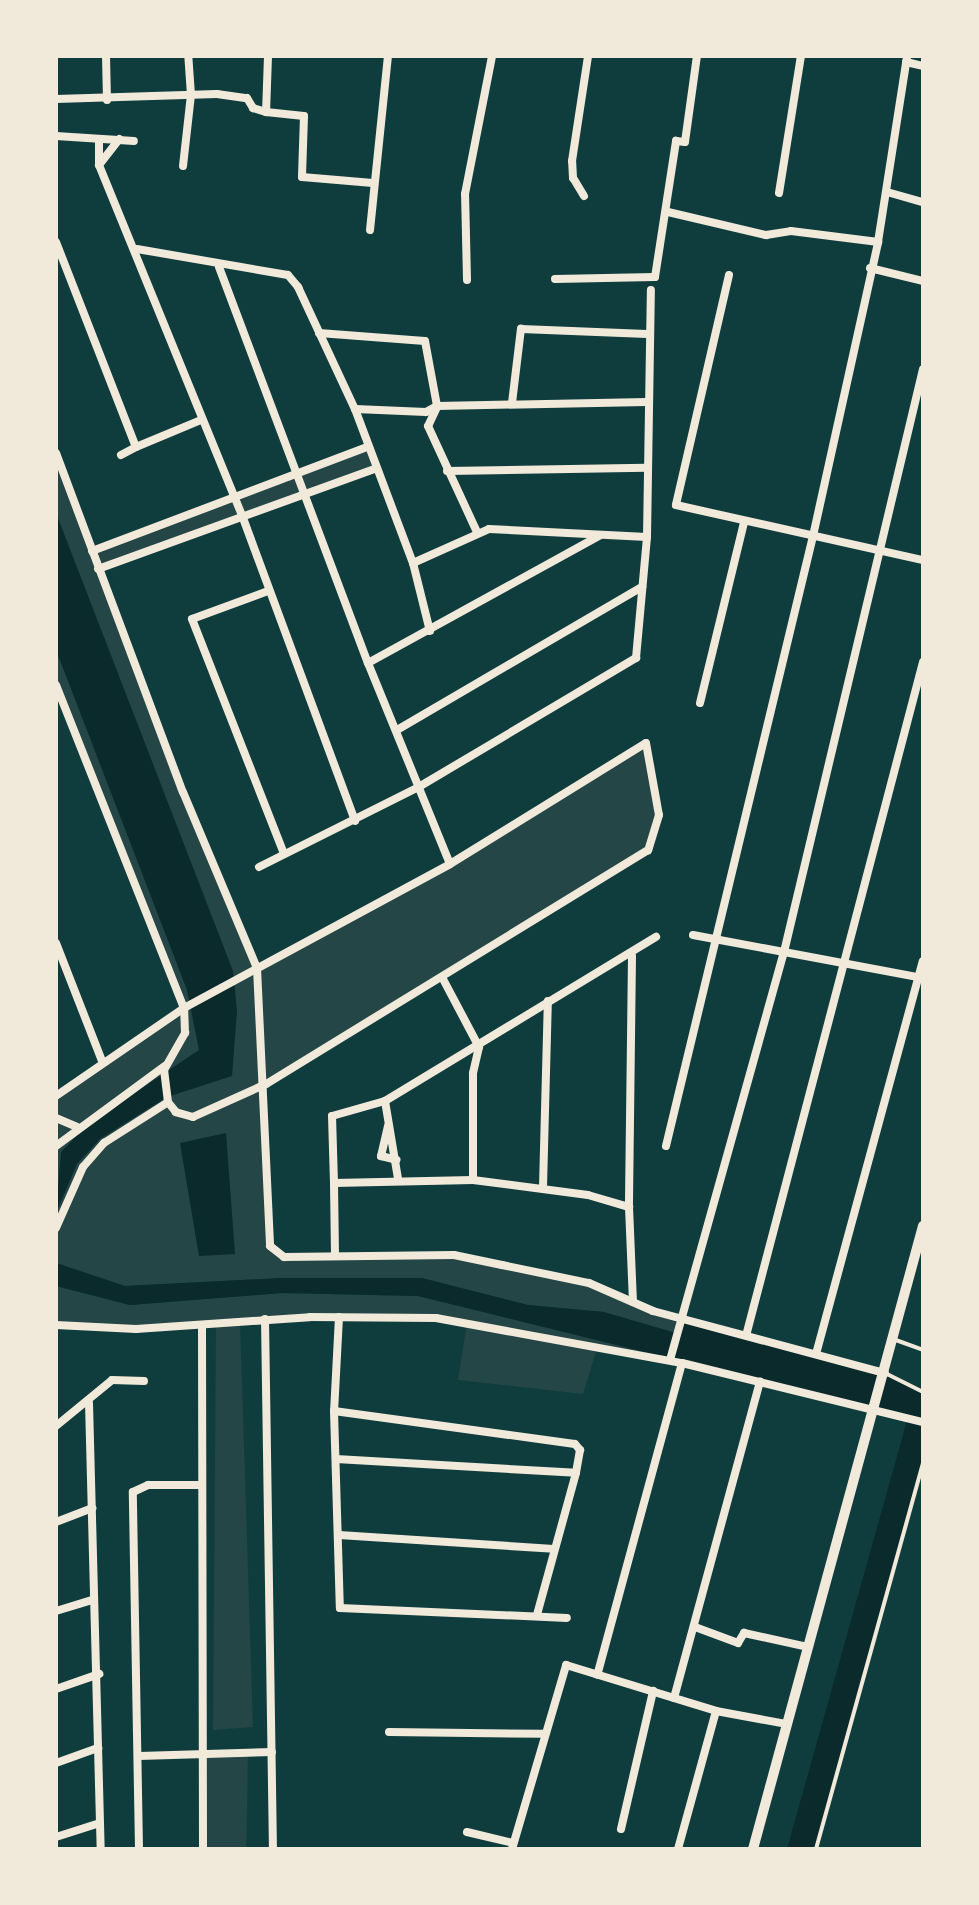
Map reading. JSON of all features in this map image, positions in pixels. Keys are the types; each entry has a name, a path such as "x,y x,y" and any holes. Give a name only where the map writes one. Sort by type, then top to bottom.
{"street":[{"path":"106,56 107,100"},
{"path":"183,166 191,95 188,56"},
{"path":"266,112 268,56"},
{"path":"370,230 388,56"},
{"path":"467,280 465,194 492,56"},
{"path":"584,196 573,178 572,161 588,56"},
{"path":"555,279 655,277 668,212 676,141 685,142 697,56"},
{"path":"779,193 801,56"},
{"path":"666,1146 813,536 878,242 907,59 923,66"},
{"path":"56,99 107,100 191,95 247,98 253,108 304,116 302,177 373,183"},
{"path":"56,136 134,141"},
{"path":"99,165 119,139"},
{"path":"99,140 99,165 137,249 201,420 243,518 355,821"},
{"path":"887,192 923,202"},
{"path":"668,212 766,235 791,231 878,242"},
{"path":"56,242 136,447"},
{"path":"137,249 219,267 288,275 355,409 375,469 413,563 430,631"},
{"path":"219,267 368,663 450,864"},
{"path":"870,268 923,281"},
{"path":"729,275 676,505 923,560"},
{"path":"259,867 417,788 636,658 647,537 647,334 651,290"},
{"path":"512,403 521,329 647,334"},
{"path":"319,333 425,341 437,406 428,426 477,532"},
{"path":"670,1360 784,952 923,369"},
{"path":"355,409 426,412 437,406 647,402"},
{"path":"121,455 201,420"},
{"path":"92,551 367,447"},
{"path":"56,453 98,569 257,968 266,1084 265,1220 270,1246 284,1257 454,1255 589,1283 682,1318 747,1332 885,1373"},
{"path":"447,471 646,468"},
{"path":"98,569 375,469"},
{"path":"700,703 744,522"},
{"path":"148,530 152,548"},
{"path":"413,563 477,532 647,537"},
{"path":"368,663 599,536"},
{"path":"397,730 642,587"},
{"path":"268,591 192,619 284,854"},
{"path":"747,1332 923,662"},
{"path":"56,685 184,1008 185,1033 168,1063 77,1127 56,1146"},
{"path":"56,1096 102,1061 184,1008 450,864 646,743 659,815 648,850 443,979 266,1084 193,1117 176,1112 168,1102 168,1063"},
{"path":"693,935 921,978"},
{"path":"335,1255 332,1116 385,1101 479,1047 548,1001 632,956 656,937"},
{"path":"56,943 102,1061"},
{"path":"632,956 629,1207 633,1302"},
{"path":"816,1354 921,978 923,961"},
{"path":"443,979 479,1047 473,1073 473,1180"},
{"path":"543,1187 548,1001"},
{"path":"385,1101 398,1179"},
{"path":"56,1228 83,1167 104,1143 168,1102"},
{"path":"56,1118 77,1127"},
{"path":"390,1118 381,1156 397,1160"},
{"path":"334,1183 398,1179 473,1180 543,1187 629,1207"},
{"path":"753,1849 876,1409 921,1244 923,1226"},
{"path":"339,1317 334,1411 339,1603 346,1611 567,1618"},
{"path":"56,1325 202,1326 265,1319 436,1318 670,1360 923,1422"},
{"path":"265,1319 273,1849"},
{"path":"202,1326 203,1849"},
{"path":"597,1675 682,1363"},
{"path":"56,1426 120,1377 144,1381"},
{"path":"674,1698 760,1381"},
{"path":"89,1403 93,1600 99,1674 101,1849"},
{"path":"334,1411 575,1444 580,1450 576,1473 537,1615"},
{"path":"336,1459 576,1473"},
{"path":"139,1849 133,1492 148,1485 200,1485"},
{"path":"56,1522 92,1508"},
{"path":"339,1535 554,1549"},
{"path":"56,1611 93,1600"},
{"path":"695,1627 738,1643 744,1633 808,1647"},
{"path":"467,1832 513,1846 542,1734 566,1665 716,1711 786,1724"},
{"path":"56,1689 99,1674"},
{"path":"621,1829 653,1691"},
{"path":"678,1849 716,1711"},
{"path":"389,1732 542,1734"},
{"path":"56,1763 98,1748"},
{"path":"139,1756 202,1751 272,1752"},
{"path":"56,1837 100,1823"}],"lane":[{"path":"893,1339 923,1350"},
{"path":"885,1373 923,1392"},
{"path":"816,1849 923,1463"}],"shaded area":[{"path":"367,447 375,469 99,569 257,968 450,864 646,743 659,815 648,850 266,1084 267,1237 285,1257 454,1255 589,1283 923,1422 598,1345 583,1394 458,1380 467,1323 436,1318 240,1322 253,1727 213,1730 216,1325 56,1325 56,1286 130,1305 282,1293 418,1296 670,1355 604,1312 528,1305 421,1278 281,1278 125,1286 56,1263 56,1096 184,1008 56,685 56,453 92,550"},
{"path":"56,513 233,971 237,1011 232,1076 167,1097 100,1139 77,1164 56,1213 61,1152 88,1124 199,1050 187,990 56,650"},
{"path":"226,1133 235,1254 199,1256 180,1143"},
{"path":"56,1263 125,1286 281,1278 422,1278 528,1305 604,1312 676,1333 682,1318 885,1373 923,1392 923,1463 816,1849 787,1849 908,1417 418,1296 282,1293 130,1305 56,1286"},
{"path":"202,1751 248,1752 246,1849 200,1849"}]}
